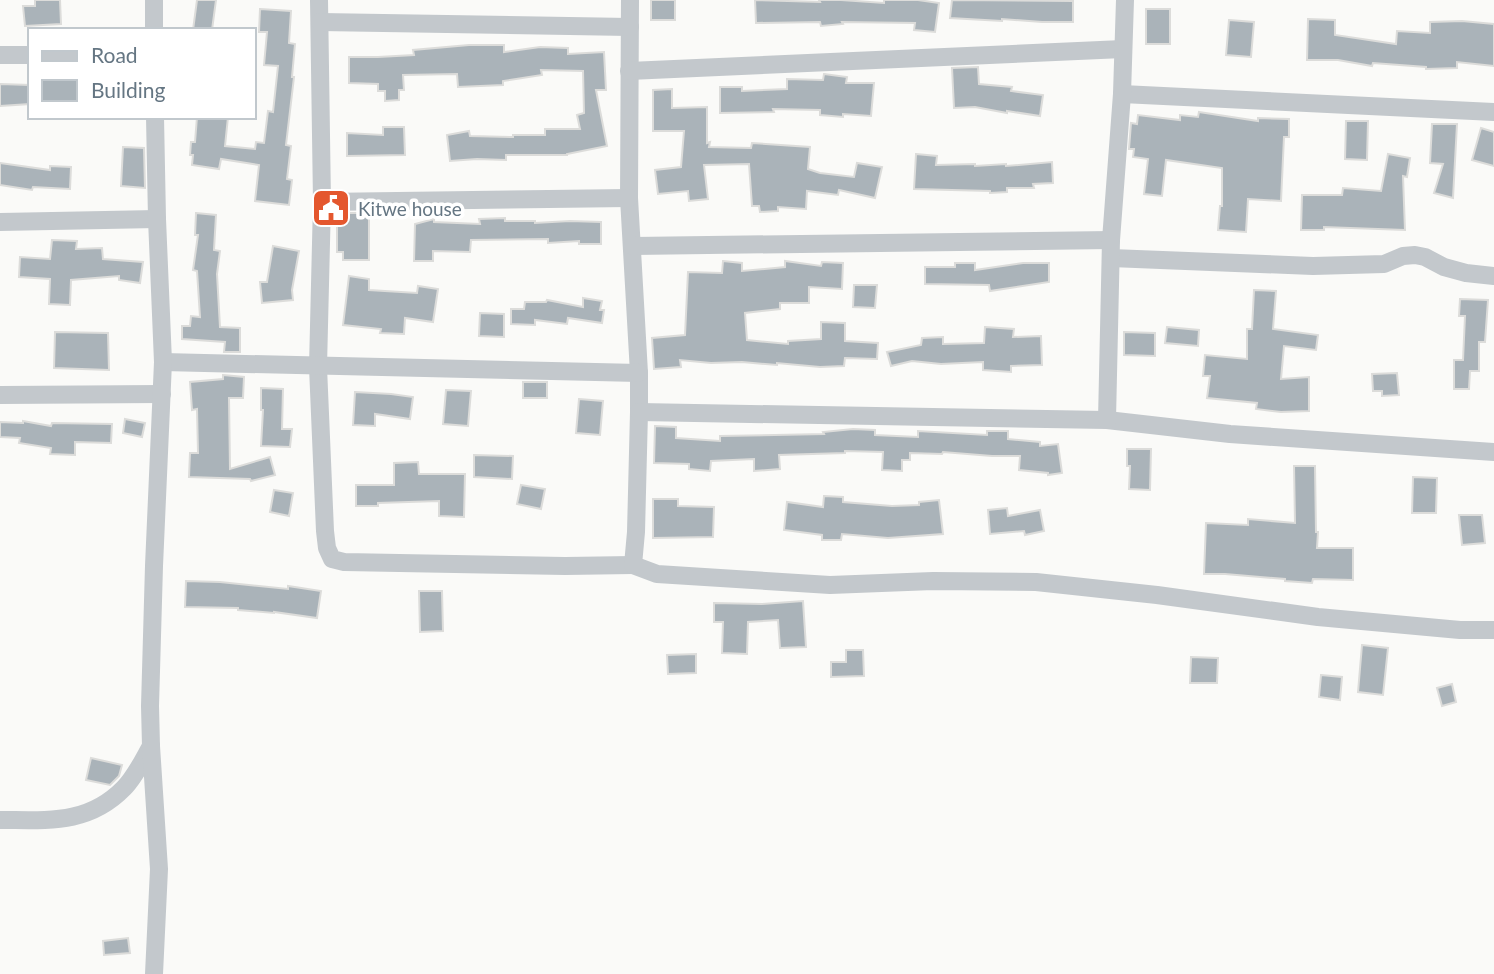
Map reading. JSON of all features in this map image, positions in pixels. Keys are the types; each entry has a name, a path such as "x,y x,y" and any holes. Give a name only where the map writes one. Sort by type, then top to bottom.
{"street":[{"path":"154,0 154,28"},
{"path":"319,0 322,202 318,367 325,531 327,548 332,559 344,562 633,565 657,574 830,585 933,581 1036,582 1318,617 1460,630 1494,629"},
{"path":"630,0 629,198 639,373 633,565"},
{"path":"1107,421 1111,240 1122,94 1125,0"},
{"path":"320,22 630,27"},
{"path":"629,71 1123,49"},
{"path":"0,55 28,55"},
{"path":"1122,94 1494,112"},
{"path":"154,974 159,869 150,706 163,362 155,119"},
{"path":"322,202 629,198"},
{"path":"0,222 157,219"},
{"path":"632,246 1111,240"},
{"path":"1111,258 1313,266 1384,264 1403,256 1415,255 1466,274 1494,276"},
{"path":"163,362 639,373"},
{"path":"0,395 162,394"},
{"path":"639,412 1107,421 1230,434 1494,452"},
{"path":"0,820 56,820 82,815 107,804 126,786 151,746"}],"building":[{"path":"35,0 60,0 61,24 25,26 23,6 35,6"},
{"path":"197,0 216,0 212,28 193,28"},
{"path":"651,0 675,0 675,20 651,20"},
{"path":"755,0 884,3 884,0 918,0 939,3 935,32 914,30 915,23 842,22 843,24 821,26 820,22 756,23"},
{"path":"952,0 1073,1 1073,22 950,18"},
{"path":"260,9 291,11 289,43 295,44 286,145 291,146 287,179 292,180 289,205 255,201 259,165 221,159 219,169 192,165 193,155 190,155 191,142 195,142 197,119 228,119 225,146 255,149 256,142 264,143 268,111 273,112 278,66 264,65 267,32 259,32"},
{"path":"1146,9 1170,9 1170,44 1146,44"},
{"path":"1308,19 1335,20 1335,35 1396,44 1397,31 1430,33 1430,22 1494,24 1494,66 1457,62 1457,68 1426,69 1373,63 1372,66 1338,60 1307,60"},
{"path":"1229,20 1254,22 1251,57 1226,55"},
{"path":"504,45 504,52 540,47 568,48 568,54 604,52 606,90 596,90 607,146 567,155 506,155 506,160 450,161 447,135 469,131 470,136 513,137 545,135 545,129 580,129 577,115 584,113 583,71 541,70 542,75 503,81 503,85 458,87 457,74 403,75 404,90 399,90 399,100 385,101 385,91 378,91 378,84 349,83 349,57 414,55 413,50"},
{"path":"978,67 979,84 1012,87 1011,91 1043,95 1040,116 975,107 954,108 952,68"},
{"path":"824,74 847,77 846,83 874,83 871,116 843,114 843,117 820,115 820,110 773,109 774,112 720,113 720,87 742,87 742,91 787,89 787,79 823,80"},
{"path":"0,84 28,85 28,104 0,106"},
{"path":"672,89 672,108 707,107 709,147 751,148 752,143 810,147 808,169 854,177 857,163 882,167 875,198 839,190 838,195 807,191 806,209 778,207 778,211 760,212 759,206 752,206 749,164 704,165 708,199 689,201 688,191 658,194 655,170 681,167 684,131 653,131 653,90"},
{"path":"1199,112 1258,121 1258,118 1289,119 1289,137 1284,137 1281,201 1248,199 1246,232 1218,230 1222,206 1222,168 1166,160 1162,196 1144,194 1148,159 1133,157 1134,149 1129,149 1131,123 1137,124 1138,115 1180,120 1180,115 1198,117"},
{"path":"1346,121 1368,121 1367,160 1345,159"},
{"path":"1432,124 1457,124 1453,198 1434,193 1443,164 1430,163"},
{"path":"383,127 404,127 405,155 347,156 347,133 383,135"},
{"path":"1481,128 1494,132 1494,166 1472,160"},
{"path":"123,147 144,148 145,188 121,186"},
{"path":"916,154 937,156 936,165 1006,166 1052,162 1053,183 1033,184 1034,188 1007,188 1007,192 990,193 914,189"},
{"path":"1388,154 1410,158 1407,177 1403,176 1405,230 1324,227 1324,230 1301,230 1302,195 1342,195 1343,188 1381,191"},
{"path":"0,163 50,170 50,166 71,167 70,189 33,187 32,190 0,185"},
{"path":"196,213 216,215 214,250 220,251 217,274 220,327 240,328 240,352 224,352 225,342 182,339 182,326 190,326 191,316 200,317 197,271 193,270 198,235 195,235"},
{"path":"342,213 369,213 369,260 343,260 343,252 337,252 337,222 342,222"},
{"path":"505,218 505,221 535,223 601,222 601,244 579,244 579,241 548,243 548,239 471,240 470,252 433,251 433,261 414,261 415,224 434,219 434,222 480,224 479,219"},
{"path":"52,240 77,241 76,249 102,248 103,259 143,262 140,283 119,280 119,276 71,280 70,305 49,304 50,279 19,277 20,257 50,259"},
{"path":"273,246 299,251 292,290 293,300 262,303 260,282 267,282"},
{"path":"723,261 742,263 742,271 785,267 785,261 821,266 822,262 843,263 842,289 809,287 809,303 780,303 780,309 745,313 747,340 788,344 788,341 821,339 821,322 845,323 845,341 878,343 877,359 845,358 844,366 820,367 680,360 681,367 654,369 652,338 685,335 688,272 722,273"},
{"path":"955,263 975,263 975,270 1023,263 1049,263 1049,282 990,291 989,285 925,284 925,267 955,267"},
{"path":"349,276 369,279 369,290 417,293 418,286 438,289 433,322 405,318 404,334 380,333 381,329 343,325"},
{"path":"854,285 877,285 875,308 853,307"},
{"path":"1254,290 1276,291 1273,329 1318,335 1316,350 1284,346 1281,379 1309,377 1309,411 1256,409 1257,403 1207,398 1210,376 1203,376 1205,355 1247,359 1247,329 1252,329"},
{"path":"583,298 602,301 602,323 568,318 567,324 535,320 535,325 511,324 511,309 524,309 525,302 547,300 583,307"},
{"path":"1460,299 1488,300 1485,342 1479,342 1479,371 1470,371 1469,389 1454,389 1454,360 1463,360 1465,316 1459,316"},
{"path":"480,313 504,314 504,337 479,336"},
{"path":"985,327 1014,329 1013,337 1041,336 1042,365 1011,366 1011,372 983,370 983,362 941,364 912,361 891,366 887,352 921,345 922,338 943,337 943,344 984,343"},
{"path":"1167,327 1199,330 1198,346 1165,343"},
{"path":"55,332 108,333 109,370 54,368"},
{"path":"1124,332 1155,333 1155,356 1124,355"},
{"path":"1397,373 1399,395 1382,396 1382,391 1373,391 1372,374"},
{"path":"223,375 244,377 243,398 229,398 230,469 270,457 275,475 251,481 189,477 190,453 198,453 197,409 192,410 190,382 223,379"},
{"path":"523,382 547,382 547,398 523,398"},
{"path":"261,388 283,389 282,429 292,429 290,447 261,446"},
{"path":"446,390 471,391 468,426 443,424"},
{"path":"355,392 413,397 410,419 375,414 375,426 353,425"},
{"path":"579,399 603,401 600,435 576,433"},
{"path":"125,419 145,423 142,437 123,433"},
{"path":"23,421 51,426 52,423 112,424 111,443 75,442 75,455 50,454 51,448 19,443 20,438 0,437 0,422"},
{"path":"655,426 676,427 676,438 720,441 720,436 824,434 823,432 853,429 875,430 875,435 918,437 918,431 987,435 987,431 1008,431 1008,439 1040,442 1040,446 1058,444 1062,473 1048,475 1019,470 1020,456 943,452 910,453 910,460 902,460 902,471 882,470 883,452 845,451 779,455 780,469 754,471 754,459 711,461 710,471 689,469 689,464 654,463"},
{"path":"1127,449 1151,449 1150,490 1129,489 1130,466 1127,466"},
{"path":"474,455 513,456 512,479 474,477"},
{"path":"418,462 419,474 465,474 464,517 439,516 439,501 356,506 356,485 394,485 394,463"},
{"path":"1294,466 1315,466 1317,548 1353,548 1353,580 1313,579 1312,583 1204,574 1206,523 1248,525 1248,519 1295,523"},
{"path":"1413,477 1437,478 1436,513 1412,513"},
{"path":"521,485 545,489 541,509 517,504"},
{"path":"274,490 293,493 289,516 270,512"},
{"path":"824,496 843,497 843,502 892,506 919,505 919,502 939,500 943,534 888,538 842,534 841,540 822,540 822,535 784,530 787,502 823,507"},
{"path":"653,499 678,499 678,506 714,507 713,537 653,538"},
{"path":"1007,508 1008,516 1040,510 1044,531 1025,535 1024,531 990,534 988,510"},
{"path":"1459,515 1482,515 1485,543 1462,545"},
{"path":"186,581 288,589 288,586 321,591 317,618 238,608 185,607"},
{"path":"419,591 442,591 443,631 420,632"},
{"path":"803,601 806,647 780,648 778,620 748,622 747,654 722,653 723,622 714,622 714,603"},
{"path":"1362,645 1388,648 1383,695 1358,692"},
{"path":"846,650 863,650 864,676 831,677 831,662 846,662"},
{"path":"696,654 696,673 668,674 667,655"},
{"path":"1191,657 1218,658 1217,683 1190,683"},
{"path":"1321,675 1342,677 1340,700 1319,697"},
{"path":"1452,684 1456,702 1442,706 1437,688"},
{"path":"91,758 122,765 119,776 110,785 86,780"},
{"path":"128,938 130,953 104,955 103,941"}],"place":[{"name":"Kitwe house","path":"331,208"}]}
